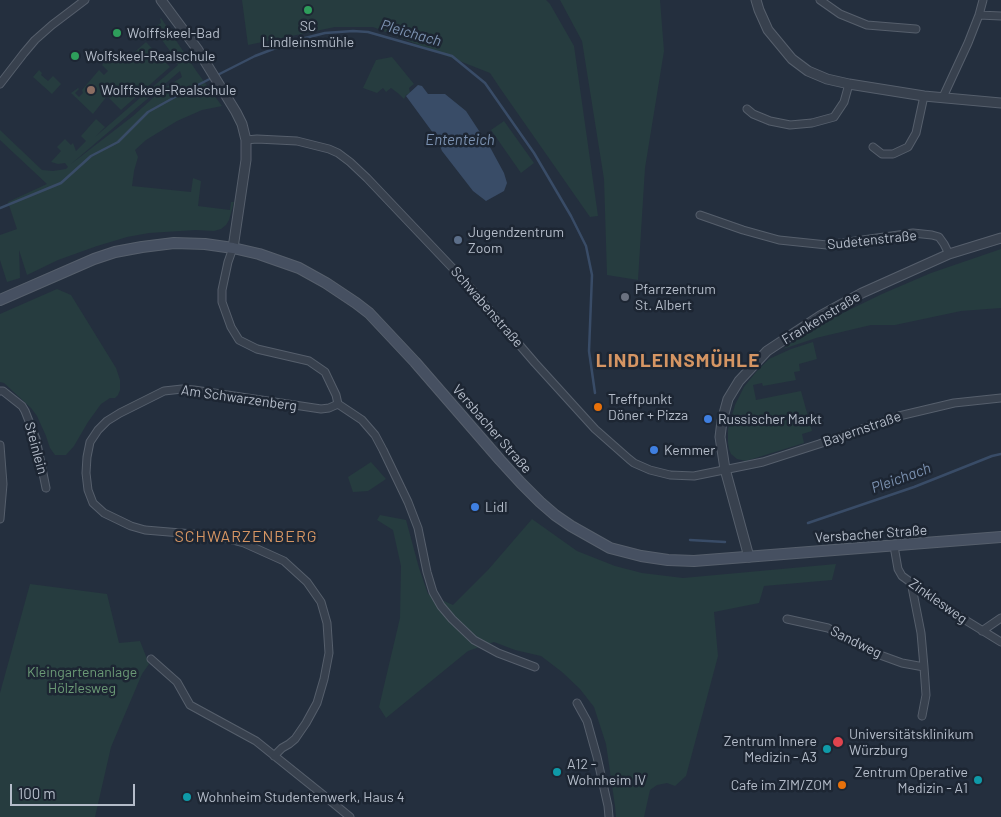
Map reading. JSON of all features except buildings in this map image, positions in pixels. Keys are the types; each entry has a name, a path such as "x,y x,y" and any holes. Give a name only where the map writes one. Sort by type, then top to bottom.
{"main road":[{"name":"Versbacher Straße","path":"0,300 94,259 115,252 142,247 174,243 206,244 259,254 299,268 326,282 356,303 415,362 520,483 555,515 610,548 641,556 694,561 1001,537"}],"street":[{"path":"0,84 36,40 52,25 85,0"},
{"path":"161,0 206,63 224,92 242,124 246,140 246,160 233,248 222,290 222,302 231,327 239,340 257,349 309,361 325,372 336,395 338,404 362,420 375,435 383,450 408,502 418,528 427,572 433,592 440,606 474,640 498,653 535,667"},
{"path":"756,0 768,30 792,59 808,71 827,79 924,96 1001,103"},
{"path":"820,0 840,14 867,25 916,29"},
{"path":"943,97 968,43 979,15 982,0"},
{"path":"979,15 1001,16"},
{"path":"747,109 753,114 770,121 790,126 812,123 834,116 844,102 849,84"},
{"path":"873,146 882,154 893,154 908,146 916,133 924,96"},
{"name":"Schwabenstraße","path":"246,140 297,141 329,148 350,162 462,278 595,429 634,463 661,473 679,476 694,476 724,470"},
{"name":"Sudetenstraße","path":"700,215 779,240 827,245 913,233 932,235 939,237 949,254"},
{"name":"Frankenstraße","path":"749,557 724,470 720,437 728,399 739,381 766,351 820,316 862,293 949,254 1001,238"},
{"name":"Am Schwarzenberg","path":"274,756 295,739 317,703 329,652 327,623 321,602 307,582 284,561 244,543 217,536 145,530 131,526 104,513 94,503 88,490 86,474 87,457 90,442 107,421 164,391 194,390 321,409 338,404"},
{"name":"Steinlein","path":"0,391 22,406 26,411 36,438 46,488"},
{"name":"Bayernstraße","path":"724,470 763,462 898,416 954,403 1001,398"},
{"path":"0,444 3,484 0,519"},
{"name":"Zinklesweg","path":"894,546 898,569 902,576 949,610 1001,642"},
{"path":"911,582 921,633 924,667 926,695 922,716"},
{"path":"982,631 1001,618"},
{"name":"Sandweg","path":"787,619 828,628 880,655 902,663 924,667"},
{"path":"151,659 177,682 190,705 256,741 350,817"},
{"path":"577,703 587,721 595,748 609,817"}],"green space":[{"path":"242,0 546,0 574,46 598,216 590,217 490,73 373,27 335,27 248,45"},
{"path":"560,0 660,0 664,51 645,168 638,280 607,275 604,179 582,41"},
{"path":"160,19 222,106 202,110 177,121 146,140 135,150 138,157 132,186 191,192 193,178 201,181 198,206 230,210 231,202 234,202 229,220 221,229 214,231 196,230 149,233 127,237 58,260 27,275 19,250 20,278 7,282 0,260 0,235 17,229 8,202 47,184 0,140 0,130 42,170 66,169 68,167 65,163 51,162 61,151 57,147 65,139 71,145 73,143 76,151 86,141 81,136 96,119 105,127 95,137 178,65 153,28 161,23","holes":["180,71 182,77 163,89 133,116 71,164"]},
{"path":"146,42 170,67 121,110 107,96 93,114 71,93 78,88 75,93 79,97 83,93 82,90 99,70 104,75 108,71 102,65 107,59 112,63 125,51 130,56"},
{"path":"392,57 414,84 409,88 410,93 404,99 391,88 386,92 383,88 377,93 363,88 376,60"},
{"path":"39,70 42,73 41,75 48,81 53,76 61,84 52,94 33,77"},
{"path":"504,121 534,163 521,173 491,130"},
{"path":"1001,249 1001,308 961,311 895,325 871,325 816,338 783,349 812,328 882,294 931,273"},
{"path":"57,289 71,295 116,368 120,380 118,395 101,404 74,446 66,455 55,455 50,448 37,416 31,408 4,383 0,382 0,314"},
{"path":"813,342 817,359 799,364 800,371 794,372 796,380 763,386 762,383 753,385 756,400 801,391 812,431 802,434 804,443 746,461 737,459 731,454 729,449 728,429 735,405 744,387 769,359"},
{"path":"371,462 386,479 368,491 353,492 348,477"},
{"path":"380,515 406,520 428,594 453,605 488,570 532,519 577,551 615,566 642,573 683,578 836,564 832,580 764,586 759,603 714,612 718,656 686,776 675,786 667,783 657,785 650,790 644,817 616,817 606,744 594,707 580,689 541,656 515,650 494,642 468,651 386,718 379,707 400,618 401,566 393,530 377,520"},
{"name":"Kleingartenanlage Hölzlesweg","path":"30,584 107,594 119,643 140,641 149,664 142,674 111,747 95,817 0,817 0,693"}],"water":[{"name":"Ententeich","path":"418,85 422,86 428,94 445,94 466,111 504,173 507,183 504,191 486,201 473,191 442,151 436,137 406,96"}],"waterway":[{"name":"Pleichach","path":"0,208 61,183 91,156 118,142 148,112 255,56 297,40 325,33 368,32 452,56 485,83 534,153 571,216 586,246 592,275 589,351 595,393"},
{"name":"Pleichach","path":"808,523 914,487 1001,454"},
{"name":"Pleichach","path":"690,540 725,542"}],"place":[{"name":"SC Lindleinsmühle","path":"308,10"},
{"name":"Wolffskeel-Bad","path":"117,33"},
{"name":"Wolfskeel-Realschule","path":"75,56"},
{"name":"Wolffskeel-Realschule","path":"91,90"},
{"name":"Jugendzentrum Zoom","path":"458,240"},
{"name":"Pfarrzentrum St. Albert","path":"625,297"},
{"name":"Treffpunkt Döner + Pizza","path":"598,407"},
{"name":"Russischer Markt","path":"708,419"},
{"name":"Kemmer","path":"654,450"},
{"name":"Lidl","path":"475,507"},
{"name":"Universitätsklinikum Würzburg","path":"838,742"},
{"name":"Zentrum Innere Medizin - A3","path":"827,749"},
{"name":"A12 - Wohnheim IV","path":"557,772"},
{"name":"Zentrum Operative Medizin - A1","path":"978,780"},
{"name":"Cafe im ZIM/ZOM","path":"842,785"},
{"name":"Wohnheim Studentenwerk, Haus 4","path":"187,797"}],"district":[{"name":"LINDLEINSMÜHLE","path":"678,361"},
{"name":"SCHWARZENBERG","path":"246,537"}]}
